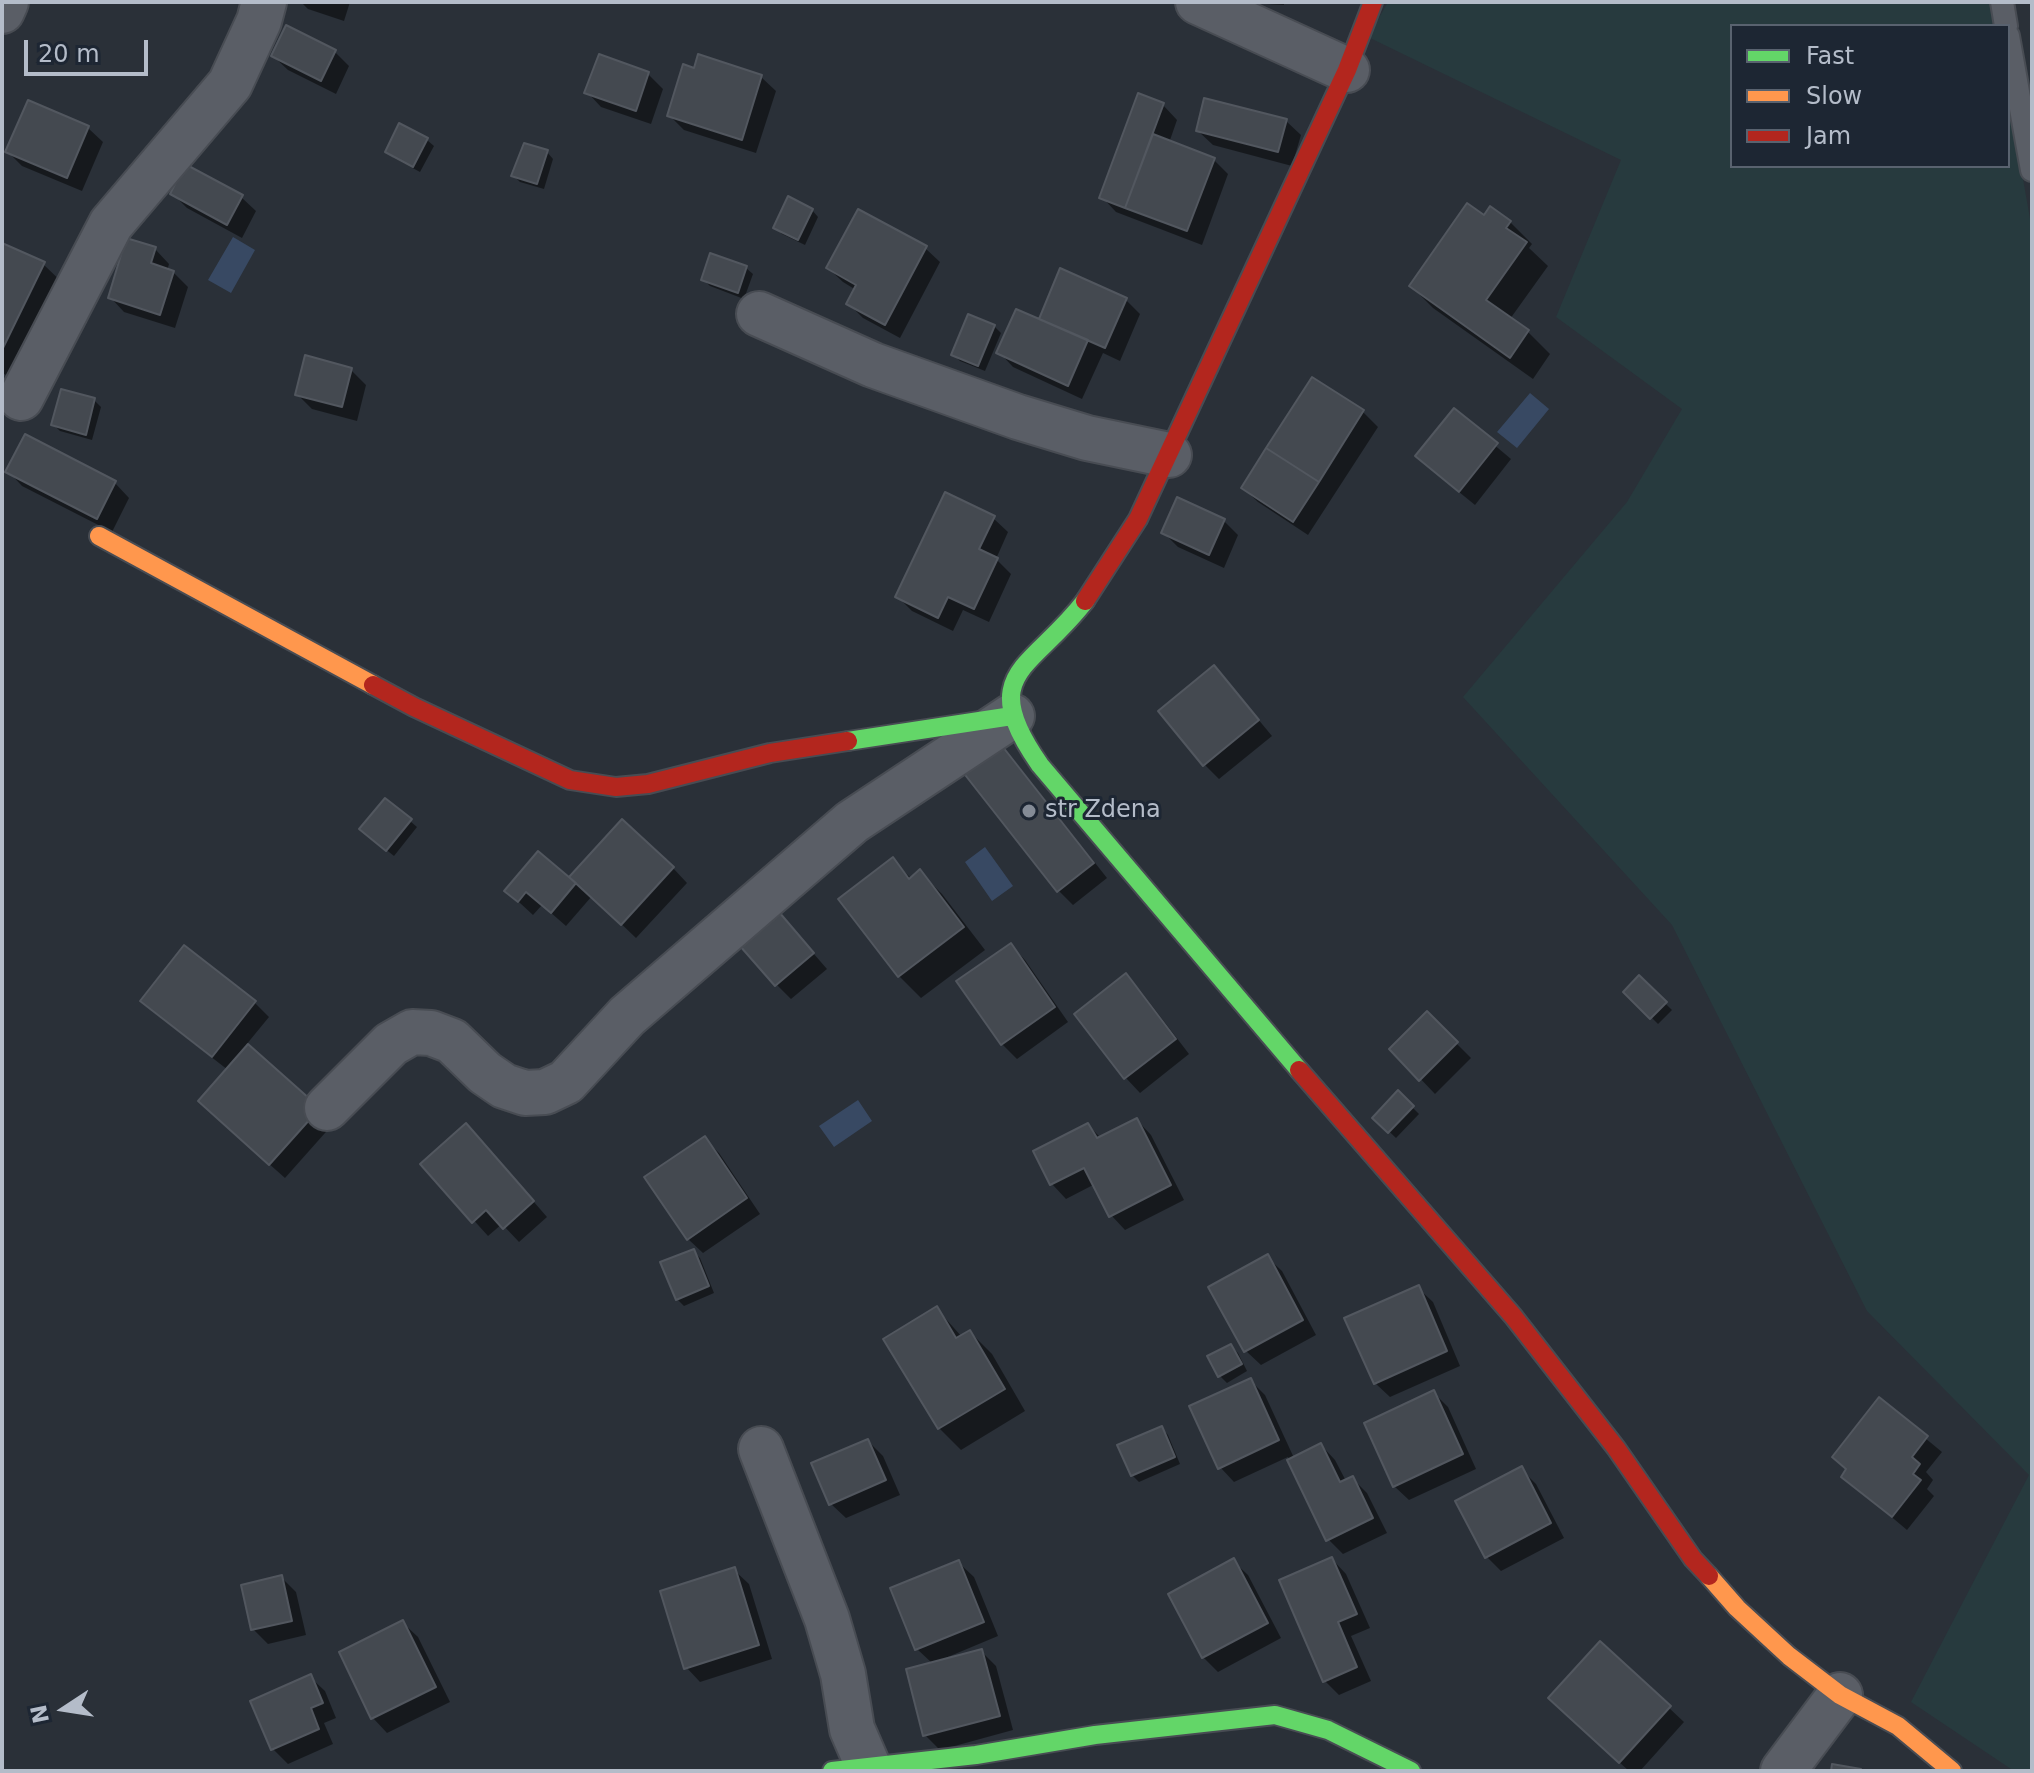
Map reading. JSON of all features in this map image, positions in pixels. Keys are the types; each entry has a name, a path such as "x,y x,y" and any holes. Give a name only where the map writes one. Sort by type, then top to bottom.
{"street":[{"path":"2,11 6,2"},
{"path":"21,398 111,224 230,84 259,21 264,2"},
{"path":"1198,2 1347,70"},
{"path":"1373,2 1347,70 1138,519 1110,568 1070,620 1014,679 1012,716 1023,741 1040,765 1388,1175 1513,1316 1616,1448 1693,1559 1737,1608 1789,1656 1840,1695 1898,1726 1952,1771"},
{"path":"759,314 873,365 1018,417 1087,438 1169,455"},
{"path":"99,536 414,707 570,780 616,787 648,784 770,753 1012,716"},
{"path":"327,1108 391,1044 412,1032 431,1033 452,1041 485,1073 504,1086 525,1093 545,1092 566,1082 627,1016 852,822 1012,716"},
{"path":"761,1449 827,1619 843,1674 852,1729 850,1768 976,1755 1095,1735 1275,1715 1302,1719 1333,1730 1411,1771"},
{"path":"1783,1771 1840,1695"}],"lane":[{"path":"2002,2 2006,24"},
{"path":"2010,47 2032,170"}],"green space":[{"path":"1388,2 1992,2 1996,24 1730,24 1730,168 2010,168 2010,105 2032,230 2032,1771 2014,1771 1911,1702 2029,1475 1867,1311 1672,925 1463,697 1627,502 1682,409 1556,317 1621,160 1368,37"}],"water":[{"path":"233,237 255,250 231,293 208,280"},
{"path":"1530,393 1549,409 1517,448 1497,432"},
{"path":"985,847 1013,886 992,901 965,862"},
{"path":"858,1100 872,1121 834,1147 819,1126"}],"building":[{"path":"286,25 336,50 321,81 271,56"},
{"path":"599,54 649,72 636,111 584,93"},
{"path":"698,54 762,75 742,140 667,116 683,64 694,68"},
{"path":"1138,93 1164,103 1125,208 1099,198"},
{"path":"1204,98 1287,119 1278,152 1196,131"},
{"path":"28,100 89,126 67,178 5,152"},
{"path":"399,123 428,138 413,167 385,152"},
{"path":"1153,134 1215,158 1187,231 1125,208"},
{"path":"524,143 548,150 537,184 511,176"},
{"path":"185,164 243,195 227,225 170,194"},
{"path":"788,196 813,209 798,240 773,228"},
{"path":"1467,203 1484,215 1490,206 1511,221 1506,228 1527,242 1486,300 1529,330 1510,358 1409,286"},
{"path":"858,209 927,246 885,325 846,304 856,285 826,268"},
{"path":"126,238 156,247 151,263 174,271 160,315 108,298"},
{"path":"2,243 45,262 2,350"},
{"path":"710,253 747,266 738,293 701,280"},
{"path":"1060,268 1127,298 1105,348 1039,319"},
{"path":"1016,309 1088,340 1068,386 996,353"},
{"path":"968,314 995,325 978,366 951,355"},
{"path":"305,355 352,368 342,407 295,395"},
{"path":"1312,377 1364,410 1319,482 1266,448"},
{"path":"61,389 95,398 86,435 51,425"},
{"path":"1454,408 1498,443 1459,492 1415,456"},
{"path":"25,434 116,481 97,519 5,472"},
{"path":"1266,448 1319,482 1293,522 1241,488"},
{"path":"945,492 995,516 979,549 998,558 974,609 948,597 938,618 895,597"},
{"path":"1177,497 1225,519 1209,555 1161,533"},
{"path":"1214,665 1259,720 1203,766 1158,711"},
{"path":"999,742 1094,863 1057,892 962,771"},
{"path":"385,798 412,819 386,851 359,829"},
{"path":"622,819 674,867 621,925 569,877"},
{"path":"538,851 576,883 551,913 526,892 518,902 504,891"},
{"path":"893,857 909,879 920,869 964,927 898,977 838,899"},
{"path":"779,912 814,953 775,986 740,946"},
{"path":"1011,943 1055,1007 1001,1045 956,981"},
{"path":"184,945 256,1001 212,1057 140,1001"},
{"path":"1126,973 1176,1039 1124,1079 1074,1014"},
{"path":"1639,975 1667,1002 1650,1019 1623,992"},
{"path":"1427,1011 1458,1042 1419,1081 1389,1049"},
{"path":"248,1044 320,1108 269,1165 198,1101"},
{"path":"1398,1090 1414,1106 1388,1133 1372,1118"},
{"path":"1137,1118 1171,1185 1109,1217 1084,1168 1050,1185 1033,1151 1088,1123 1097,1138"},
{"path":"466,1123 534,1201 503,1229 486,1210 472,1223 420,1164"},
{"path":"705,1136 747,1198 687,1240 644,1177"},
{"path":"694,1249 709,1286 676,1300 660,1262"},
{"path":"1268,1254 1303,1320 1244,1352 1208,1287"},
{"path":"1419,1285 1447,1351 1374,1384 1344,1318"},
{"path":"937,1306 956,1338 970,1330 1005,1389 938,1429 883,1339"},
{"path":"1231,1344 1242,1364 1218,1377 1207,1356"},
{"path":"1251,1378 1279,1440 1218,1469 1189,1406"},
{"path":"1434,1390 1463,1454 1393,1487 1364,1423"},
{"path":"1879,1397 1928,1436 1912,1457 1920,1464 1913,1474 1921,1480 1892,1517 1841,1477 1846,1469 1832,1457"},
{"path":"1162,1426 1175,1457 1131,1476 1117,1445"},
{"path":"868,1439 886,1480 829,1505 811,1463"},
{"path":"1321,1443 1340,1482 1353,1476 1373,1518 1326,1541 1287,1460"},
{"path":"1522,1466 1551,1523 1485,1558 1455,1501"},
{"path":"1332,1557 1357,1614 1338,1622 1357,1667 1323,1682 1279,1580"},
{"path":"1234,1558 1268,1623 1202,1658 1168,1594"},
{"path":"959,1560 984,1622 915,1650 890,1588"},
{"path":"735,1567 759,1645 684,1669 660,1591"},
{"path":"282,1575 292,1621 251,1630 241,1585"},
{"path":"403,1620 436,1687 371,1719 339,1652"},
{"path":"1600,1641 1671,1706 1619,1763 1548,1698"},
{"path":"982,1649 1000,1716 923,1736 906,1669"},
{"path":"311,1674 323,1703 311,1708 319,1729 271,1750 250,1701"},
{"path":"1832,1764 1861,1769 1861,1771 1831,1771"}],"traffic: fast":[{"path":"1085,601 1018,674 1012,690 1012,710 1021,734 1040,765 1299,1070"},
{"path":"848,741 1012,716"},
{"path":"832,1771 976,1755 1095,1735 1275,1715 1328,1730 1411,1771"}],"traffic: slow":[{"path":"99,536 373,685"},
{"path":"1709,1576 1737,1608 1789,1656 1840,1695 1898,1726 1952,1771"}],"traffic: jam":[{"path":"1085,601 1138,519 1347,70 1373,2"},
{"path":"373,685 570,780 616,787 648,784 770,753 848,741"},
{"path":"1299,1070 1513,1316 1616,1448 1693,1559 1709,1576"}],"place":[{"name":"str Zdena","path":"1029,811"}]}
